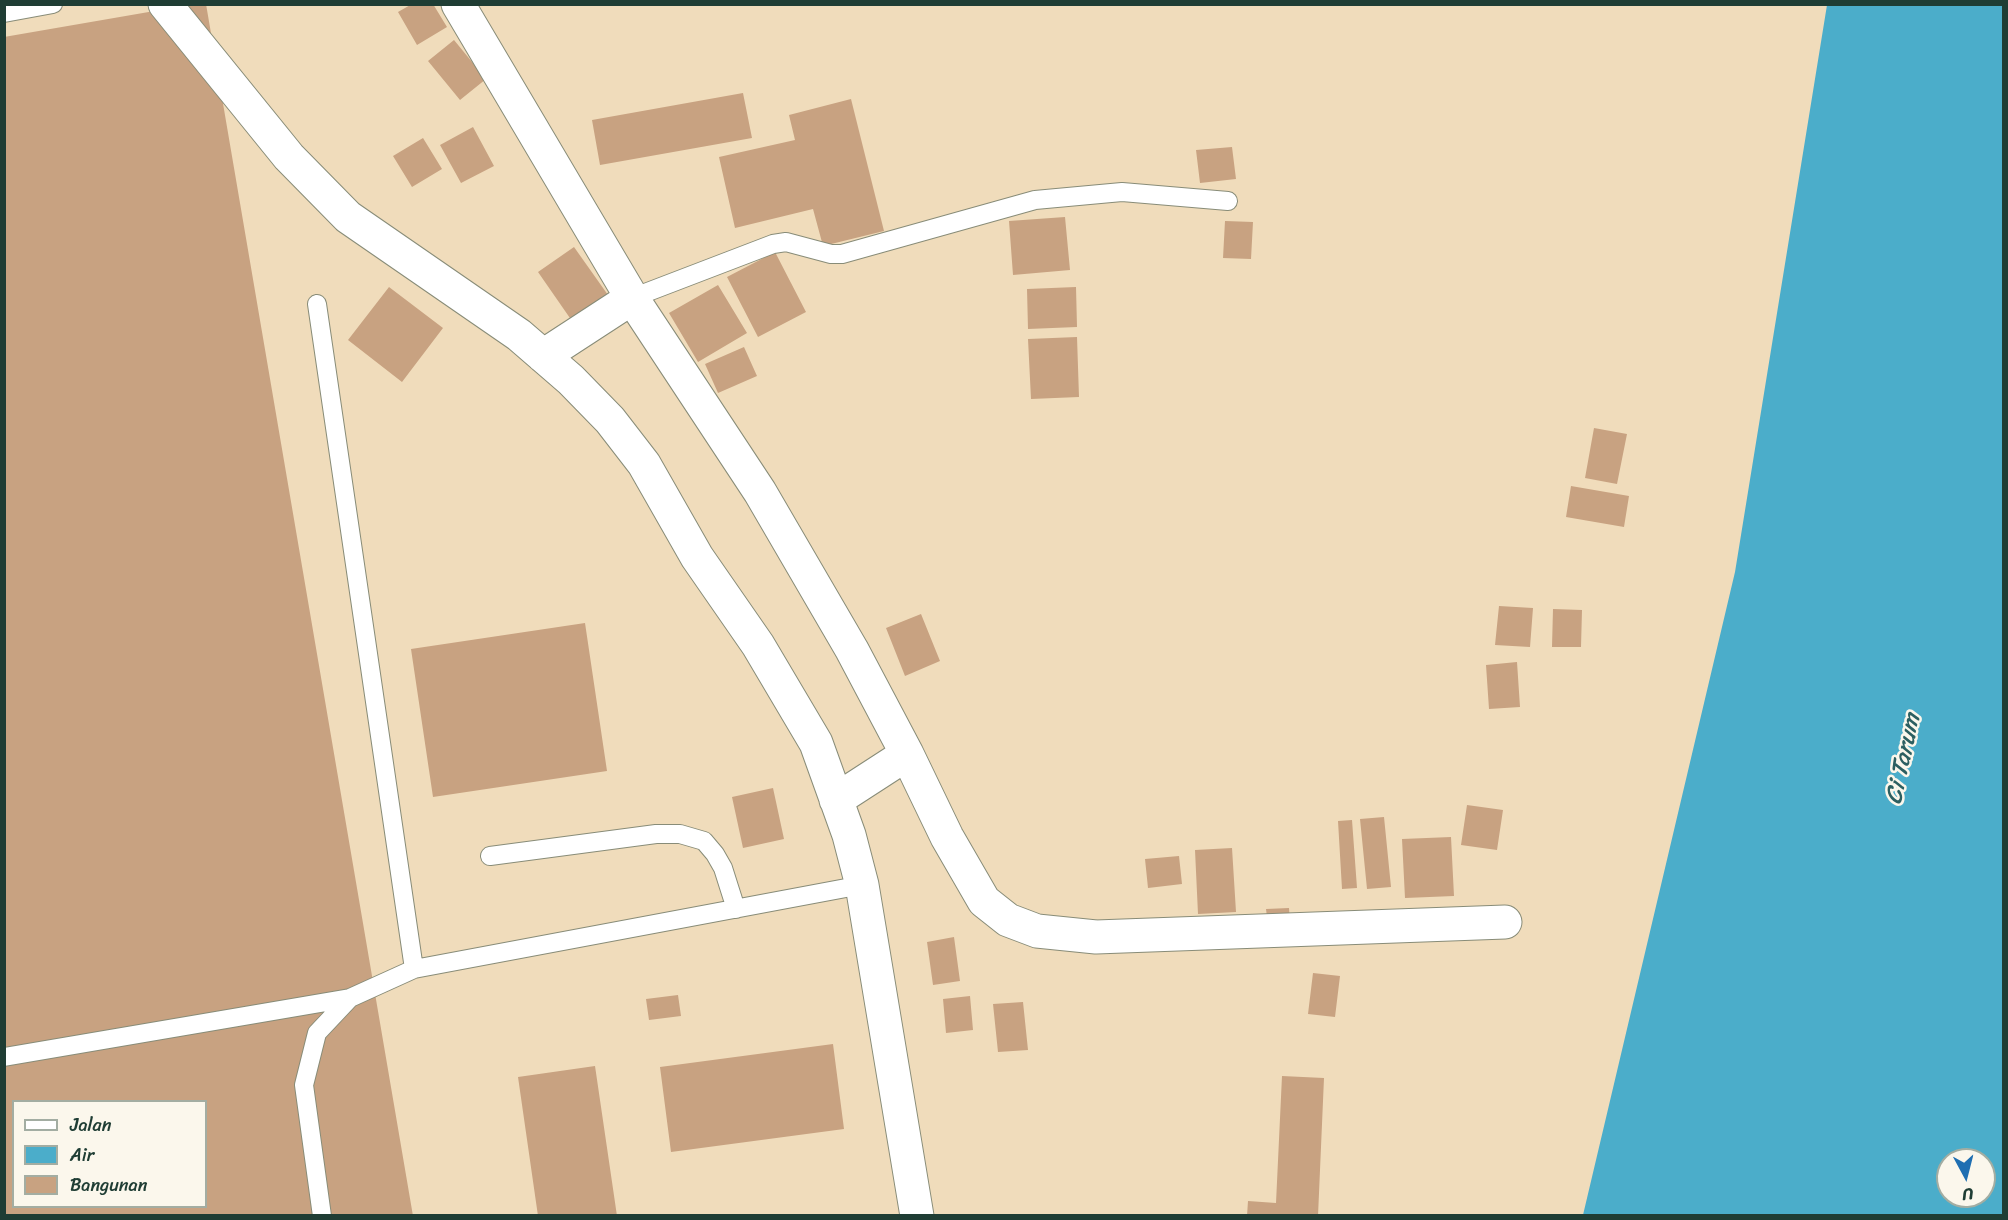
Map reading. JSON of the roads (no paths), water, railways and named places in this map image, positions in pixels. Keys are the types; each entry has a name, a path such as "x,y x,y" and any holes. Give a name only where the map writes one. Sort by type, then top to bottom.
{"street":[{"path":"165,4 290,157 348,217 519,334 571,380 610,420 644,464 697,557 758,645 816,743 849,835 862,885 917,1215"},
{"path":"458,4 632,298 760,492 852,650 907,754 947,837 984,901 1008,920 1037,932 1096,937 1505,922"},
{"path":"543,356 632,298"},
{"path":"836,800 907,754"}],"lane":[{"path":"4,13 53,4"},
{"path":"632,298 773,244 786,242 831,254 842,254 1035,200 1122,192 1228,201"},
{"path":"317,304 414,969"},
{"path":"490,856 656,834 680,834 704,841 715,854 723,868 736,909"},
{"path":"4,1057 350,998 414,969 862,885"},
{"path":"322,1215 304,1085 317,1033 350,998"}],"water":[{"name":"Ci Tarum","path":"1827,5 2003,5 2003,1215 1583,1215 1735,572"}]}
